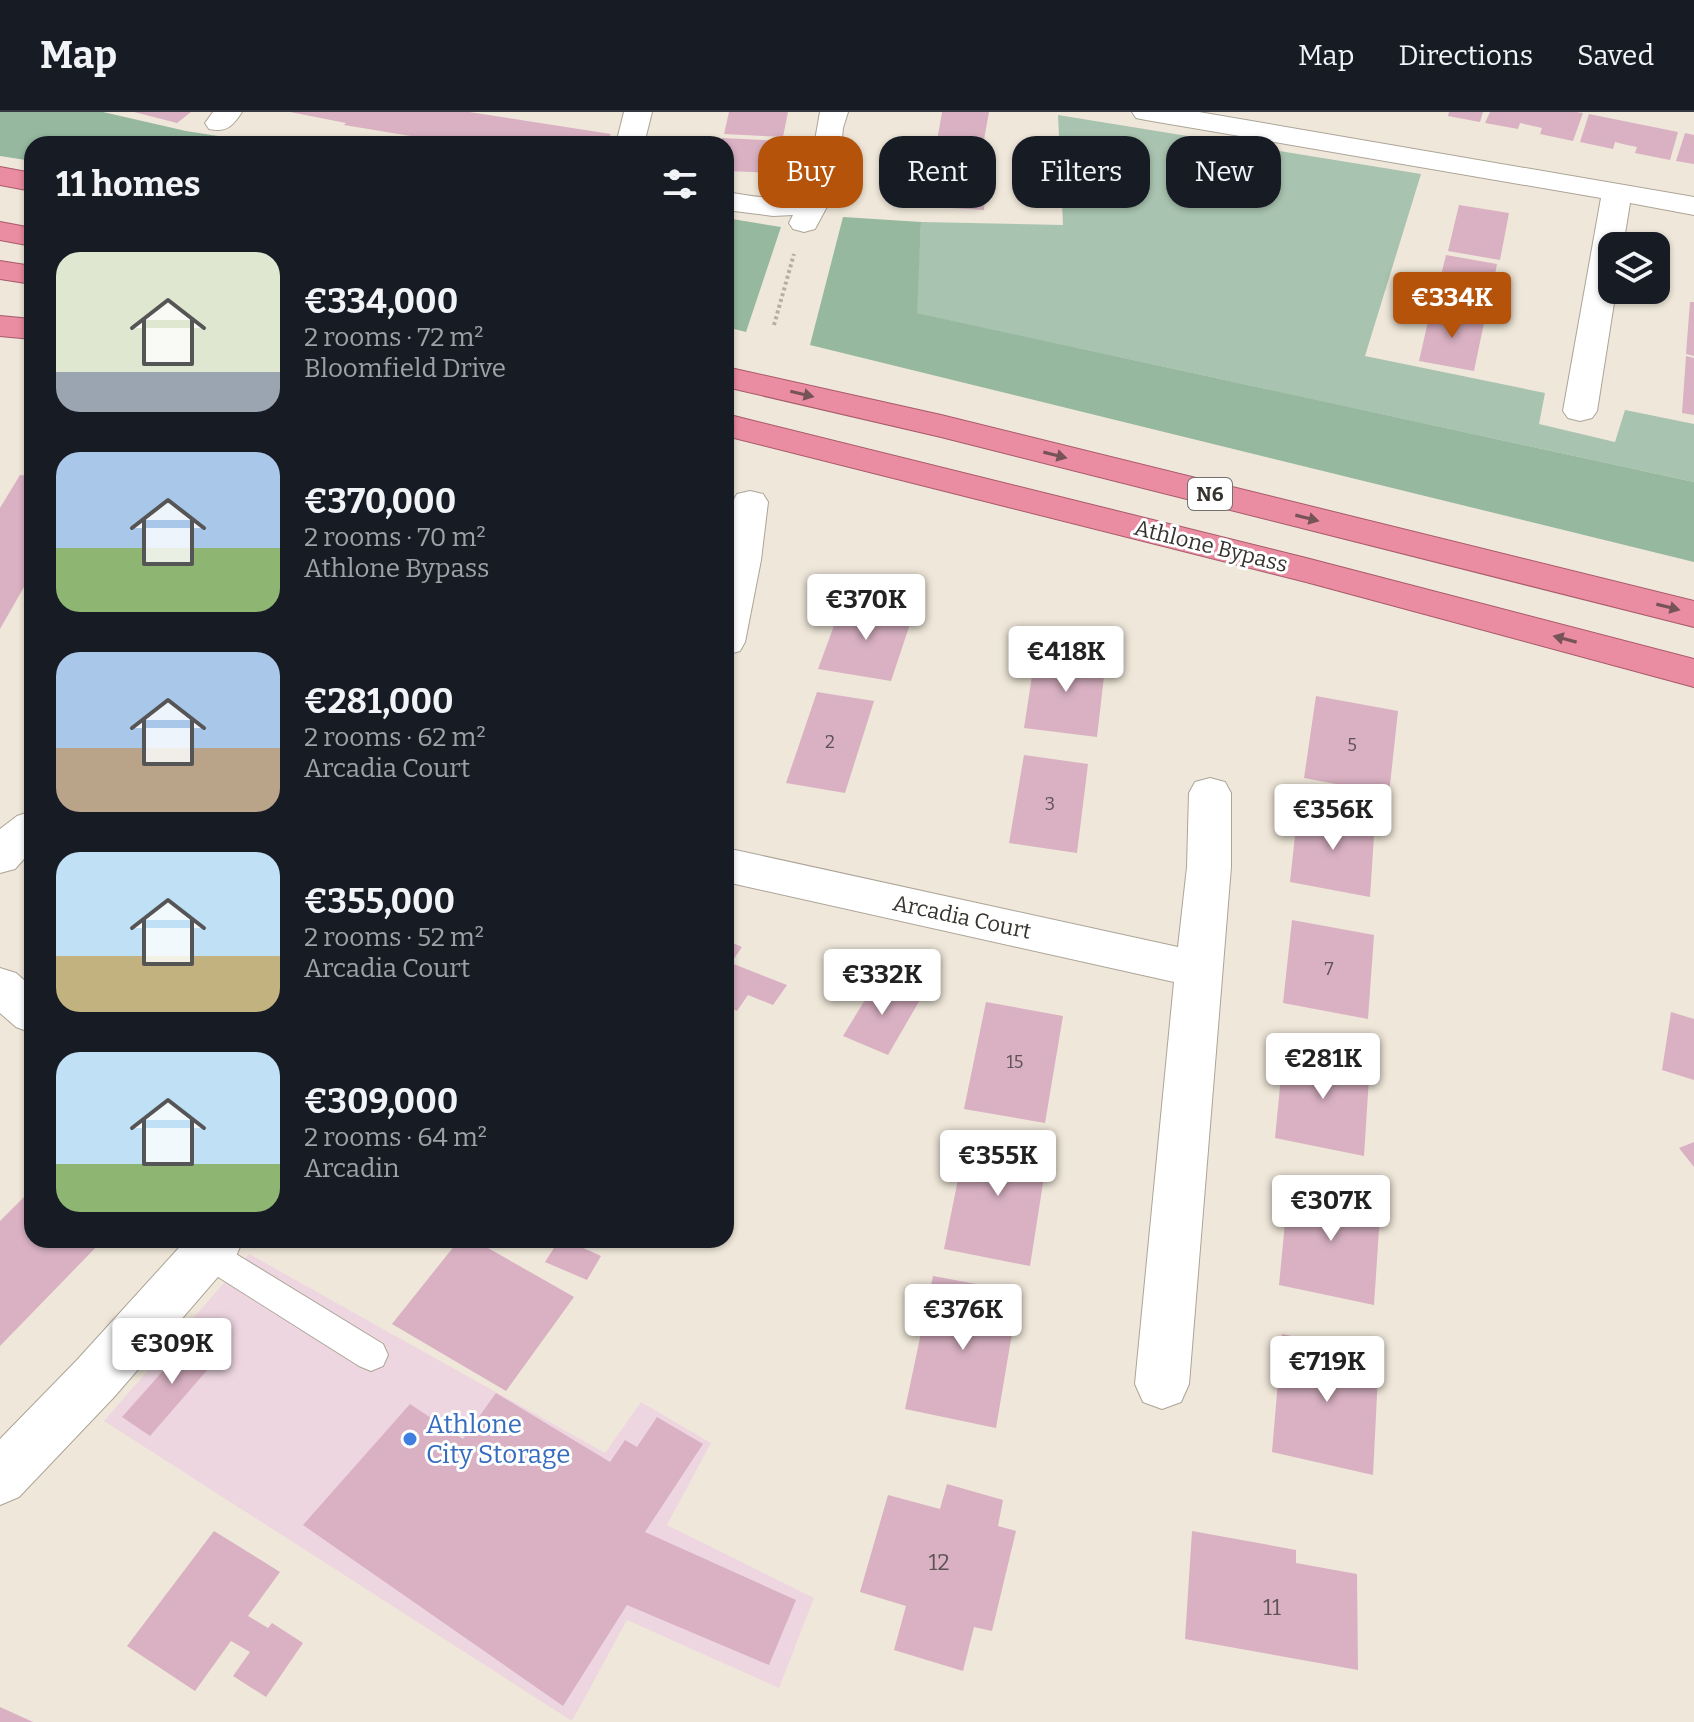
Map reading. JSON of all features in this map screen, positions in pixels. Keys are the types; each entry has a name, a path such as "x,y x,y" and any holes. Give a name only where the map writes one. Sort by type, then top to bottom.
{"highway":[{"path":"0,176 24,180"},
{"path":"0,231 24,236"},
{"path":"0,270 24,274"},
{"path":"0,326 24,328"},
{"name":"N6","path":"734,351 1412,519 1627,597"},
{"name":"N6","path":"734,379 941,426 1694,614"},
{"name":"Athlone Bypass","path":"734,427 1306,570 1694,673"},
{"name":"N6","path":"734,450 1140,551 1306,570"}],"street":[{"path":"632,136 638,112"},
{"path":"734,202 811,210 822,188 829,128 834,112"},
{"path":"1146,112 1407,154 1694,206"},
{"path":"1580,411 1617,191"},
{"path":"734,603 750,502"},
{"path":"1162,1384 1198,969 1209,880 1210,793"},
{"path":"0,857 24,833"},
{"name":"Arcadia Court","path":"734,867 1198,969"},
{"path":"0,986 24,1007"},
{"path":"0,1478 96,1378 210,1248"}],"lane":[{"path":"215,1248 371,1355"}],"path":[{"path":"774,325 811,210"}],"shaded area":[{"path":"249,1254 605,1453 641,1402 711,1443 667,1525 814,1598 779,1688 627,1620 572,1721 104,1421"}],"green space":[{"path":"0,112 103,112 218,136 24,136 24,160 0,156"},
{"path":"1058,115 1187,136 1166,136 1166,208 1281,208 1281,151 1421,174 1365,356 1545,393 1539,424 1615,442 1625,410 1694,424 1694,482 916,313 921,222 1063,225 1062,208 1150,208 1150,136 1059,136"},
{"path":"843,217 921,222 917,313 1694,482 1694,562 810,345"},
{"path":"734,219 781,227 746,332 734,329"}],"building":[{"path":"134,112 191,112 177,123"},
{"path":"290,112 469,112 611,134 411,136 344,125 346,123"},
{"path":"729,112 788,112 783,136 724,134"},
{"path":"942,112 989,112 985,136 938,136"},
{"path":"1449,112 1483,112 1480,122 1448,116"},
{"path":"1490,112 1583,113 1573,141 1540,134 1542,128 1520,123 1518,129 1485,123"},
{"path":"1589,114 1678,132 1670,160 1635,153 1637,147 1615,142 1613,149 1580,142"},
{"path":"1685,133 1694,135 1694,164 1676,161"},
{"path":"734,139 758,140 758,172 734,171"},
{"path":"1459,205 1509,213 1500,260 1448,251"},
{"path":"1446,255 1497,264 1488,313 1434,304"},
{"path":"1690,302 1694,302 1694,356 1686,354"},
{"path":"1431,308 1485,318 1474,371 1419,361"},
{"path":"1686,356 1694,358 1694,415 1682,413"},
{"path":"20,475 24,475 24,587 0,629 0,508"},
{"path":"842,604 913,615 891,681 818,669"},
{"path":"1036,650 1106,659 1097,737 1024,728"},
{"path":"817,692 874,701 845,793 786,783"},
{"path":"1316,696 1398,711 1389,794 1304,778"},
{"path":"1024,755 1088,764 1077,853 1009,843"},
{"path":"1298,808 1375,820 1370,897 1290,882"},
{"path":"1292,920 1374,935 1368,1019 1283,1003"},
{"path":"734,944 742,947 734,959"},
{"path":"734,964 787,985 773,1005 748,995 737,1011 734,1010"},
{"path":"877,980 921,998 888,1055 843,1036"},
{"path":"986,1002 1063,1016 1045,1123 964,1109"},
{"path":"1671,1012 1694,1019 1694,1080 1662,1070"},
{"path":"1284,1046 1370,1062 1364,1156 1275,1138"},
{"path":"968,1130 1049,1145 1030,1266 944,1249"},
{"path":"1694,1142 1694,1167 1679,1148"},
{"path":"1289,1181 1381,1200 1374,1305 1279,1285"},
{"path":"24,1197 24,1248 95,1248 0,1346 0,1221"},
{"path":"453,1248 488,1248 574,1297 506,1391 392,1324"},
{"path":"554,1248 584,1248 601,1256 587,1280 545,1262"},
{"path":"933,1276 1019,1292 996,1428 905,1409"},
{"path":"1282,1334 1379,1355 1373,1475 1272,1452"},
{"path":"194,1336 222,1353 150,1436 122,1417"},
{"path":"496,1393 610,1462 625,1440 637,1447 657,1417 703,1444 645,1532 796,1600 769,1665 627,1605 563,1706 303,1525 410,1404 463,1439"},
{"path":"947,1484 1003,1500 998,1526 1016,1531 992,1631 974,1627 963,1671 894,1650 906,1606 860,1592 888,1495 940,1509"},
{"path":"214,1531 280,1572 248,1616 268,1628 272,1623 303,1643 266,1697 233,1676 250,1652 231,1641 195,1691 127,1646"},
{"path":"1192,1531 1296,1550 1296,1563 1357,1574 1358,1670 1185,1639"},
{"path":"0,1707 33,1722 0,1722"}],"place":[{"name":"Athlone City Storage","path":"410,1439"}]}
